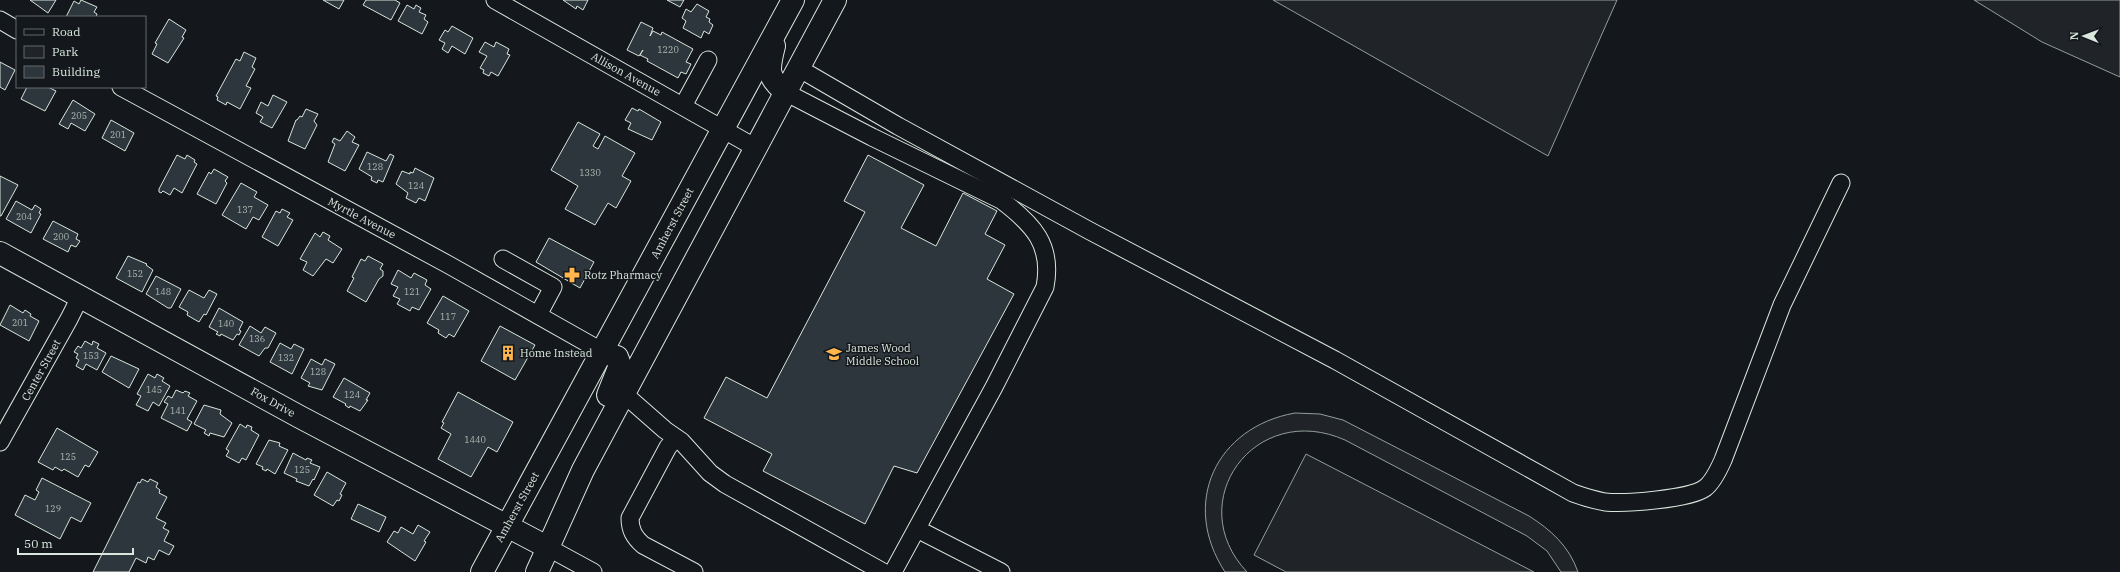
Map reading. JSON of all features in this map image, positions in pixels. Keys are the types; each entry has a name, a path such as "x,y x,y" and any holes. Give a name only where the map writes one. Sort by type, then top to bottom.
{"main road":[{"name":"Amherst Street","path":"482,572 603,352 793,0"},
{"path":"537,572 598,442 800,69 835,0"},
{"path":"780,24 769,69 772,80 787,93"},
{"name":"Fox Drive","path":"0,253 300,417 547,548"},
{"path":"598,442 608,397 620,364 617,357 603,352"}],"street":[{"name":"Allison Avenue","path":"495,0 756,148"},
{"path":"0,20 16,29"},
{"path":"683,106 708,60"},
{"path":"800,69 898,126 1090,231 1335,360 1573,493 1590,499 1607,502 1644,501 1696,493 1706,488 1717,473 1782,305 1841,183"},
{"name":"Myrtle Avenue","path":"123,88 603,352"},
{"path":"787,93 872,137 1002,200 1019,213 1034,230 1047,257 1045,286 994,387 893,572"},
{"path":"503,259 553,287 538,315"},
{"name":"Center Street","path":"0,442 80,297"},
{"path":"624,394 676,438 710,473 725,484 883,572"},
{"path":"676,438 668,447 630,518 630,524 636,539 643,545 694,572"},
{"path":"917,529 1001,572"},
{"path":"547,548 593,572"}],"green space":[{"path":"1273,0 1617,0 1548,156"},
{"path":"1974,0 2120,0 2120,77 2042,42"},
{"path":"1295,413 1320,414 1343,420 1529,516 1552,533 1570,554 1578,572 1561,572 1547,551 1527,536 1345,440 1312,431 1282,434 1257,446 1238,465 1225,489 1222,516 1229,545 1247,572 1225,572 1212,546 1206,520 1207,495 1214,472 1226,451 1244,434 1267,421"},
{"path":"1306,454 1534,572 1286,572 1254,555"}],"building":[{"path":"30,0 56,0 48,13"},
{"path":"81,0 97,7 94,12 97,14 96,16 66,16 74,1 79,4"},
{"path":"323,0 344,0 339,9"},
{"path":"366,0 395,0 400,3 391,20 363,5"},
{"path":"563,0 588,0 583,10 577,6 576,9"},
{"path":"667,0 684,0 680,7"},
{"path":"697,4 709,11 706,17 710,19 709,22 713,25 709,34 704,31 701,38 683,28 686,21 682,18 686,9 691,12"},
{"path":"407,5 414,9 416,5 421,8 419,12 426,15 424,19 428,22 422,34 398,21"},
{"path":"169,19 186,30 182,37 184,38 168,63 152,54 157,44 155,43"},
{"path":"641,22 653,28 650,36 653,31 661,35 662,32 693,49 686,62 691,64 686,74 681,72 678,78 647,61 648,59 640,55 643,50 639,56 627,50"},
{"path":"452,26 473,38 465,54 452,46 448,53 442,49 445,43 439,40 445,30 448,32"},
{"path":"485,42 494,47 496,42 509,49 507,54 510,55 498,76 491,72 489,76 483,73 484,70 480,68 487,56 479,52"},
{"path":"244,52 256,58 252,67 255,69 246,86 251,88 240,109 227,102 226,105 217,100 218,97 216,96 236,59 240,61"},
{"path":"0,62 15,70 5,90 0,87"},
{"path":"26,88 50,88 56,91 45,111 21,99"},
{"path":"273,95 287,102 272,128 260,122 263,117 256,113 261,102 268,106"},
{"path":"73,100 95,114 85,131 71,123 68,129 59,124"},
{"path":"632,108 638,111 639,109 661,122 652,140 628,129 631,123 625,120"},
{"path":"306,109 318,114 314,121 317,125 305,149 288,141 296,120 300,116 302,117"},
{"path":"111,120 134,133 125,151 102,138"},
{"path":"578,122 600,134 593,146 598,149 605,136 635,153 622,176 631,181 616,208 608,203 595,225 565,209 578,186 551,170"},
{"path":"347,131 355,137 352,142 359,145 345,171 328,162 335,144 332,142 334,138 340,141"},
{"path":"367,152 386,161 390,154 394,156 383,182 378,180 377,183 371,180 372,177 359,169"},
{"path":"177,155 185,159 187,155 195,160 194,162 197,164 182,193 174,188 170,195 163,191 161,193 159,192 159,189"},
{"path":"868,155 924,185 901,228 936,246 963,193 997,211 985,234 1005,245 987,279 1014,294 917,473 894,466 865,524 763,471 772,454 704,418 726,377 767,398 865,212 844,201"},
{"path":"415,168 434,178 425,201 419,198 416,203 406,198 408,193 396,184 402,171 410,174 410,172 413,173"},
{"path":"214,169 228,177 225,181 227,183 216,204 197,194 209,172 211,174"},
{"path":"0,176 18,185 1,216 0,216"},
{"path":"241,183 257,192 254,197 268,205 259,220 253,217 246,229 222,215"},
{"path":"16,201 32,210 35,205 41,209 39,213 41,214 31,233 6,219"},
{"path":"282,209 290,213 287,217 293,220 278,246 262,237 276,211 280,213"},
{"path":"53,221 78,234 76,239 80,241 76,247 71,245 68,252 43,239"},
{"path":"323,232 330,236 328,240 342,249 333,263 326,259 313,276 303,270 307,262 300,259 315,233 320,237"},
{"name":"Rotz Pharmacy","path":"549,238 594,262 580,288 536,262"},
{"path":"128,256 147,264 146,265 153,270 142,292 116,278"},
{"path":"368,256 383,264 380,269 383,271 383,276 379,279 366,302 347,291 354,278 352,277 361,259 365,261"},
{"path":"398,270 411,278 414,273 427,280 425,285 431,289 419,310 412,307 410,311 397,304 400,299 393,296 398,287 391,284"},
{"path":"156,276 181,289 171,308 168,308 146,294"},
{"path":"189,290 204,298 209,290 217,294 206,315 204,314 199,322 187,315 188,312 179,307"},
{"path":"443,296 469,311 454,337 449,334 446,338 438,333 439,330 427,323"},
{"path":"10,305 23,313 25,310 31,314 30,316 39,321 29,341 0,325"},
{"path":"219,308 243,322 239,330 241,331 239,335 237,334 233,340 221,334 220,336 216,334 218,332 209,327"},
{"path":"250,326 261,333 265,327 276,333 268,348 265,348 259,356 239,345"},
{"name":"Home Instead","path":"500,326 535,345 515,380 481,361"},
{"path":"85,341 92,345 93,341 99,344 97,348 106,353 97,370 86,364 83,370 76,366 79,360 76,358 78,354 74,352 78,346 81,348"},
{"path":"280,343 291,349 294,344 304,349 292,374 270,362"},
{"path":"111,356 139,369 129,388 102,372"},
{"path":"311,359 322,365 325,359 335,364 322,390 308,386 310,383 301,378"},
{"path":"148,374 155,378 157,374 164,378 162,381 170,386 159,406 153,402 148,411 136,405 141,396 137,394"},
{"path":"344,378 370,393 366,400 368,400 360,411 350,406 349,408 345,405 346,404 333,397"},
{"path":"176,390 183,393 185,391 190,393 188,396 197,401 187,419 192,422 187,431 161,418 168,404 164,402 168,396 172,398"},
{"path":"458,392 513,422 497,452 488,447 471,477 438,459 451,434 441,428 444,423 442,422"},
{"path":"204,405 221,410 220,414 232,423 224,437 210,433 209,436 204,433 206,430 194,424"},
{"path":"240,424 246,428 247,425 252,427 251,430 259,435 246,460 242,458 239,463 226,456 229,451 226,449"},
{"path":"57,428 98,452 89,467 85,465 78,477 64,469 62,471 55,467 53,470 38,462"},
{"path":"269,440 280,443 279,446 288,450 275,474 267,469 266,471 262,469 263,467 256,464"},
{"path":"293,453 306,460 307,458 312,460 310,463 320,467 314,480 313,479 309,486 296,481 297,479 284,473"},
{"path":"327,472 346,483 340,494 342,495 339,501 337,500 333,506 314,495"},
{"path":"42,478 91,503 81,522 71,517 60,539 15,515 25,495 35,500 39,492 36,490"},
{"path":"142,479 148,482 150,479 158,483 156,487 160,490 159,493 167,497 156,518 166,523 163,528 169,531 164,541 174,546 169,555 159,550 154,560 148,557 146,563 136,558 129,572 93,572 138,482 140,483"},
{"path":"358,504 386,517 379,532 351,519"},
{"path":"418,525 430,532 415,561 387,542 394,531 398,533 401,527 413,534"}],"place":[{"name":"Rotz Pharmacy","path":"572,275"},
{"name":"Home Instead","path":"508,353"},
{"name":"James Wood Middle School","path":"834,354"}]}
